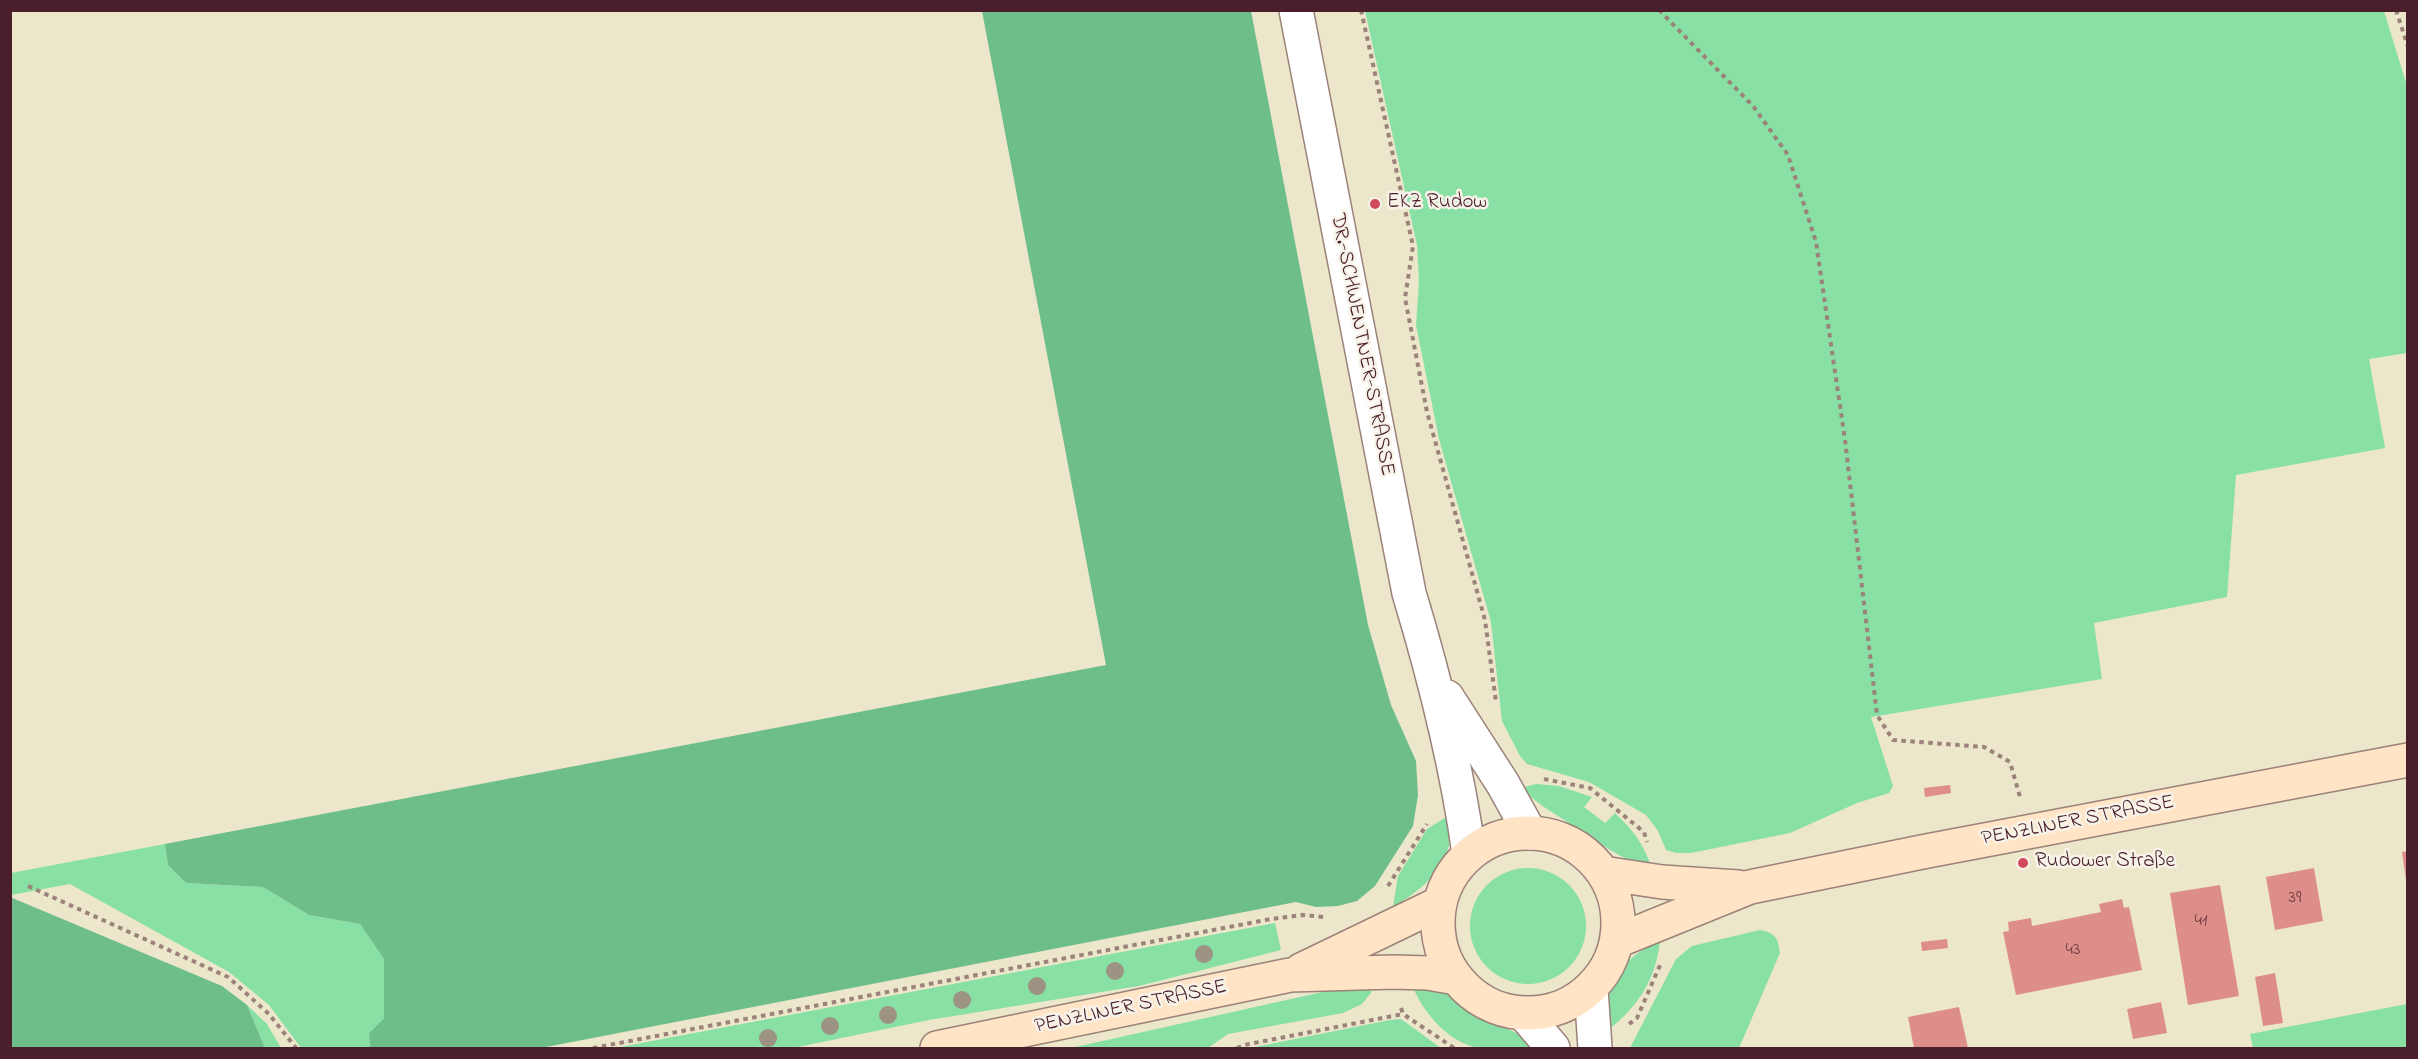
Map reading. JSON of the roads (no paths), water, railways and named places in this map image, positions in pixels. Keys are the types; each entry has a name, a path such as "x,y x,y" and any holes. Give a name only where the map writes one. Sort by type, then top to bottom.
{"main road":[{"name":"PENZLINER STRASSE","path":"1617,941 1750,887 2408,760"},
{"path":"1530,833 1555,837 1577,847 1591,858 1603,873 1612,890 1617,908 1617,941 1606,969 1591,988 1559,1008 1524,1014 1491,1006 1478,999 1456,978 1441,947 1438,931 1440,903 1453,873 1469,854 1499,838 1530,833"},
{"name":"PENZLINER STRASSE","path":"1603,873 1662,882 1750,887"},
{"name":"PENZLINER STRASSE","path":"1290,975 1440,903"},
{"name":"PENZLINER STRASSE","path":"937,1048 1290,975 1393,972 1428,973 1456,978"}],"street":[{"name":"DR.-SCHWENTNER-STRASSE","path":"1296,10 1409,594 1435,678 1462,803 1469,854"},
{"name":"DR.-SCHWENTNER-STRASSE","path":"1435,678 1495,771 1530,833"},
{"path":"1591,988 1594,1047"},
{"path":"1524,1014 1553,1048"}],"place":[{"name":"EKZ Rudow","path":"1375,204"},
{"name":"Rudower Straße","path":"2023,863"}]}
